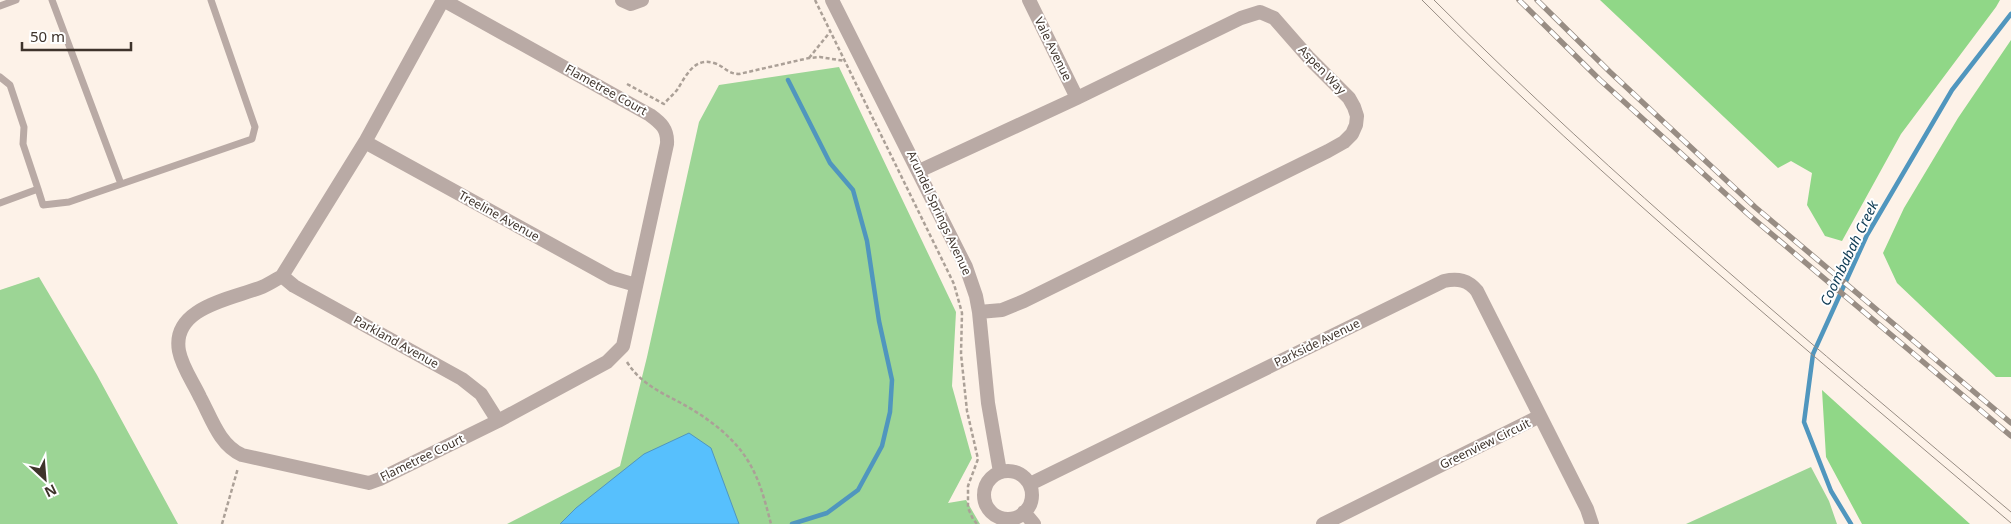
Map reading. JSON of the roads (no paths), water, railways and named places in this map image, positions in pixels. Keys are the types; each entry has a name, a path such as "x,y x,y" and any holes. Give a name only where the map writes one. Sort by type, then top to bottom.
{"street":[{"name":"Flametree Court","path":"443,0 650,115 665,128 667,144 623,346 607,362 498,421 380,480 369,483 242,455 232,450 219,433 184,365 179,353 178,342 181,330 186,320 195,313 230,297 263,286 282,276 364,142 443,0"},
{"path":"622,0 631,4 642,0"},
{"name":"Arundel Springs Avenue","path":"832,0 919,171 966,268 976,296 988,403 1000,472"},
{"name":"Vale Avenue","path":"1029,0 1078,98"},
{"name":"Aspen Way","path":"919,171 1078,98 1241,18 1260,12 1274,18 1309,58 1349,98 1357,116 1352,134 1344,142 1319,156 1024,301 1002,310 979,312"},
{"name":"Treeline Avenue","path":"364,142 612,278 636,285"},
{"name":"Parkland Avenue","path":"282,276 294,286 462,379 482,394 498,421"},
{"name":"Parkside Avenue","path":"1030,484 1444,281 1454,279 1471,284 1477,291 1540,416"},
{"name":"Greenview Circuit","path":"1323,524 1540,416 1587,509 1592,524"},
{"path":"1009,470 1017,472 1025,477 1030,484 1032,499 1024,512 1010,519 1002,518 989,510 985,504 984,488 988,481 1000,472 1009,470"},
{"path":"1024,512 1034,524"}],"lane":[{"path":"0,6 16,0"},
{"path":"52,0 121,184"},
{"path":"0,77 10,85 24,126 23,144 43,205 70,202 252,139 255,127 211,0"},
{"path":"0,203 38,189"}],"water":[{"path":"689,433 711,448 739,524 560,524 576,508 644,454"}],"waterway":[{"name":"Coombabah Creek","path":"1851,524 1831,491 1804,422 1813,354 1867,235 1952,90 2011,14"},
{"path":"788,80 830,163 853,190 867,241 879,321 892,380 890,412 882,446 858,490 827,513 792,524"}],"tram line":[{"path":"1422,0 1564,136 1711,268 2011,523"},
{"path":"1434,0 1573,133 1717,262 2011,512"}],"railway":[{"path":"1519,0 1600,80 1749,215 2011,436"},
{"path":"1537,0 1610,72 1755,207 2011,423"}]}
